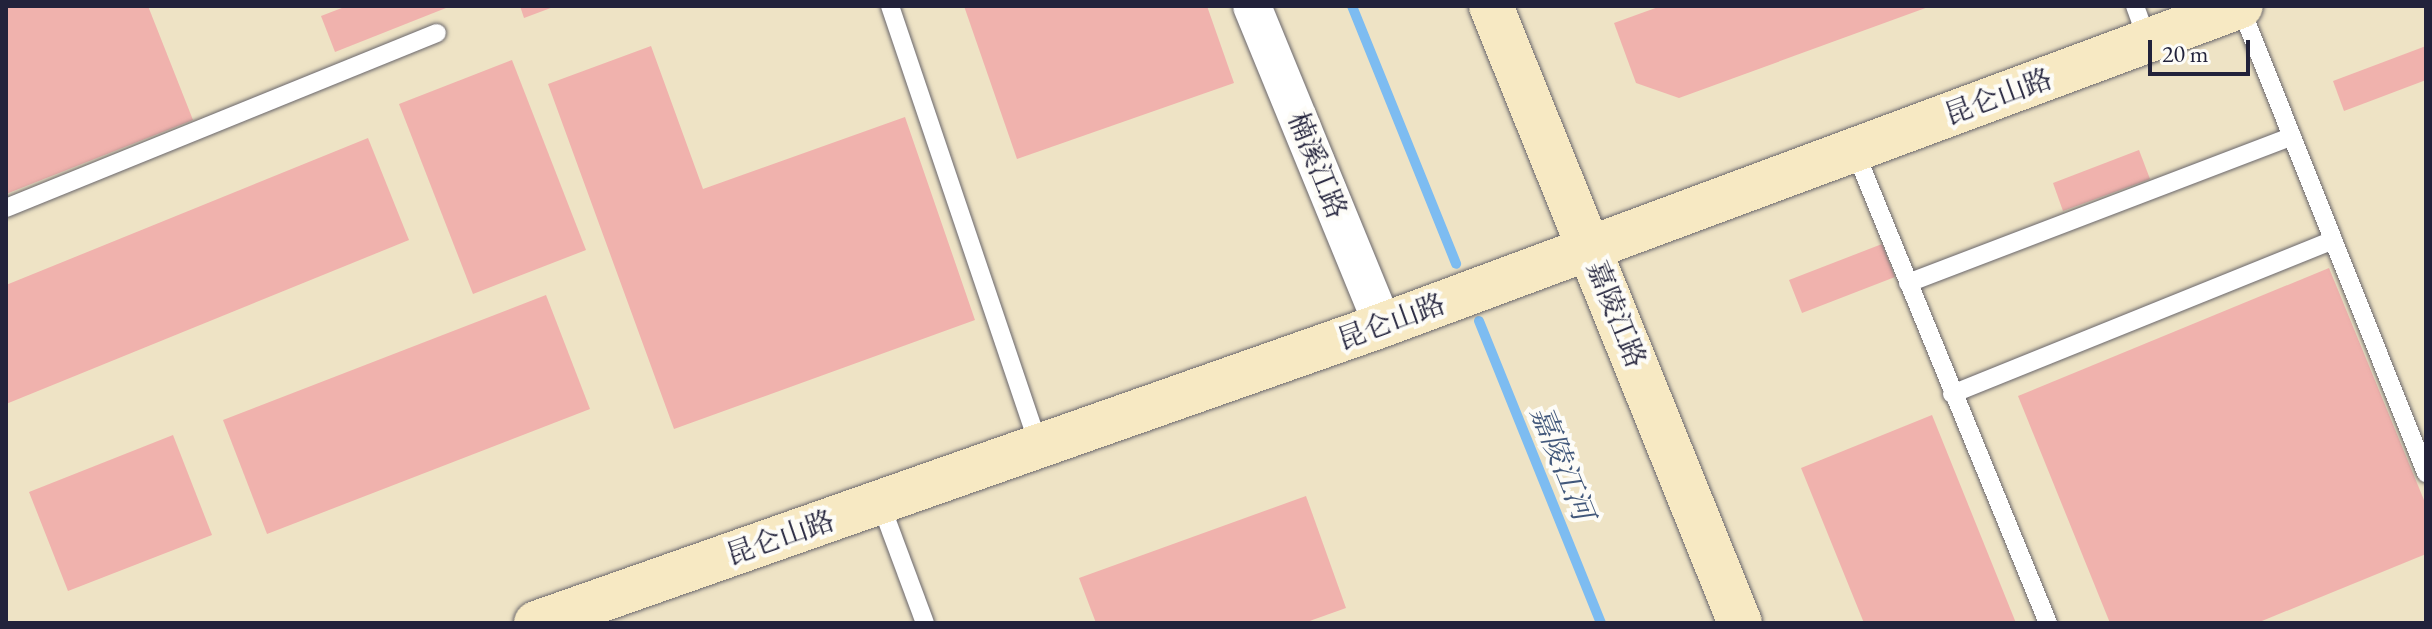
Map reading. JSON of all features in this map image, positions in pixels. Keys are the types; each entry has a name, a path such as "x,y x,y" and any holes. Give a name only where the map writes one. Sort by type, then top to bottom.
{"street":[{"name":"楠溪江路","path":"1252,6 1383,325"},
{"name":"嘉陵江路","path":"1491,6 1740,623"},
{"name":"昆仑山路","path":"536,623 1383,325 1854,149 2142,23 2240,6"}],"lane":[{"path":"890,6 1039,446"},
{"path":"2240,6 2426,473"},
{"path":"6,208 437,33"},
{"path":"1908,283 2292,136"},
{"path":"1854,149 2048,623"},
{"path":"1952,394 2333,240"},
{"path":"880,502 925,623"}],"building":[{"path":"6,6 148,6 193,120 6,194"},
{"path":"347,6 451,6 335,52 321,16"},
{"path":"520,6 556,6 524,18"},
{"path":"964,6 1207,6 1234,83 1017,159"},
{"path":"1661,6 1931,6 1679,98 1636,83 1614,23"},
{"path":"651,46 703,189 905,117 975,320 674,429 548,84"},
{"path":"2426,46 2426,80 2344,111 2333,81"},
{"path":"512,60 586,250 473,294 399,104"},
{"path":"368,138 409,240 6,404 6,285"},
{"path":"2139,150 2150,179 2063,211 2053,183"},
{"path":"1882,244 1895,277 1802,313 1789,280"},
{"path":"2329,268 2426,505 2426,554 2257,623 2110,623 2018,396"},
{"path":"546,295 590,409 267,534 223,420"},
{"path":"1932,415 2016,623 1864,623 1801,468"},
{"path":"173,435 212,535 68,591 29,492"},
{"path":"1306,496 1346,608 1304,623 1096,623 1079,578"}],"waterway":[{"name":"嘉陵江河","path":"1352,6 1456,264"},
{"name":"嘉陵江河","path":"1479,321 1601,623"}]}
